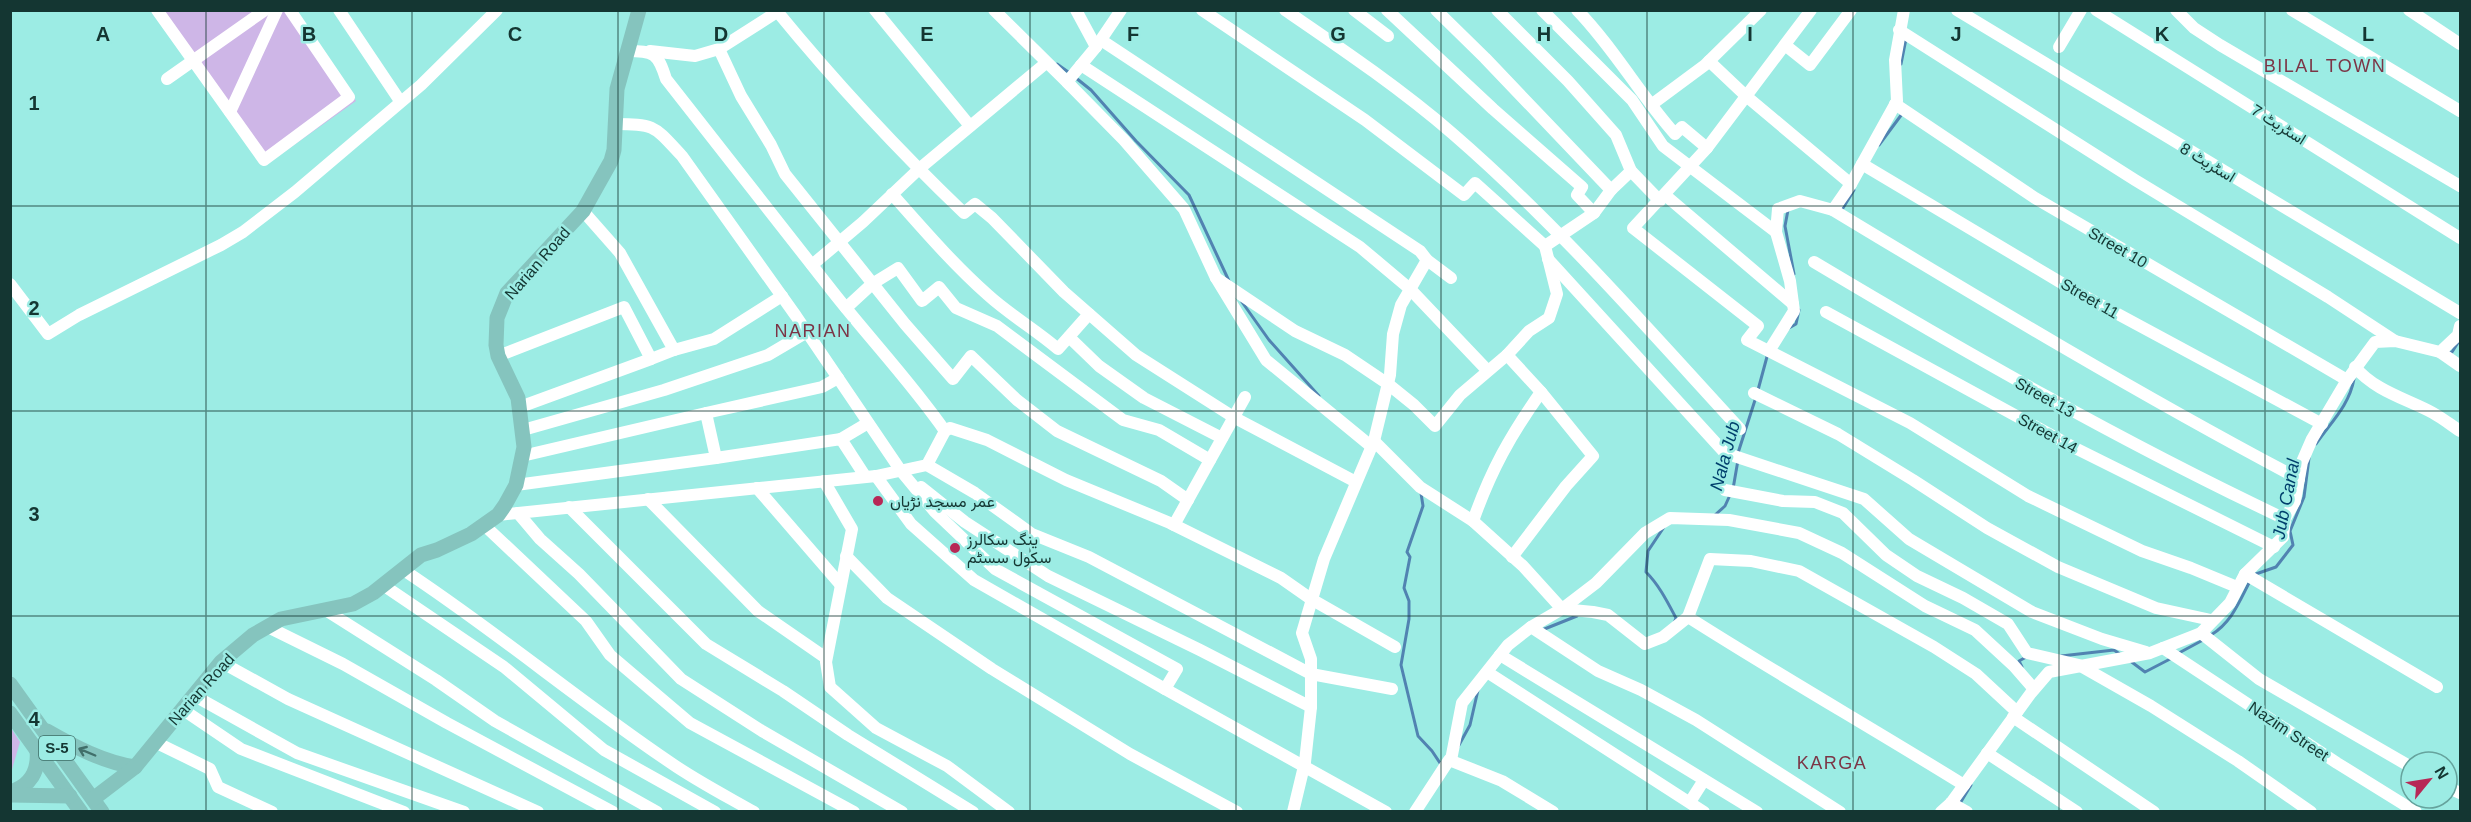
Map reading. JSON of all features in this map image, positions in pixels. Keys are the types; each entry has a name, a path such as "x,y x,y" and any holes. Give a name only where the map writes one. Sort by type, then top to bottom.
{"main road":[{"name":"Narian Road","path":"98,805 135,767 221,662 253,635 281,619 353,604 383,585 421,555 471,534 498,515 516,485 522,456 523,430 518,398 498,356 497,318 502,302 524,273 583,211 610,161 617,89 639,10"},
{"name":"S-5","path":"10,684 98,805"},
{"name":"S-5","path":"10,713 81,812"},
{"path":"43,729 115,764 135,767"},
{"path":"10,794 23,787 35,773 39,762 37,750"},
{"path":"10,794 70,796"}],"street":[{"path":"157,10 264,160 349,97 290,10"},
{"path":"167,79 266,10"},
{"path":"230,112 277,10"},
{"path":"339,10 400,101"},
{"path":"10,284 48,334 79,315 243,232 295,192 421,85 497,10"},
{"path":"875,10 970,126"},
{"path":"1076,10 1098,43 1332,192 1420,251 1427,260 1451,278"},
{"path":"1121,10 1067,82 1124,140 1184,208 1216,278 1266,360 1373,444 1420,487 1473,521 1512,557 1562,609 1608,615 1645,644 1664,637 1688,617 1710,560 1751,561 1799,571 1867,607 1934,646 1976,674 2015,714 2154,812"},
{"path":"1202,10 1365,120 1464,195 1475,183 1546,252 1725,453 1864,499 1909,538 2032,612 2102,639 2150,653"},
{"path":"1285,10 1360,63 1452,133 1563,236 1740,429"},
{"path":"1354,10 1388,36"},
{"path":"1387,10 1493,109 1582,187 1577,195 1594,213"},
{"path":"1436,10 1611,190"},
{"path":"1497,10 1568,81 1616,135 1631,171 1793,304"},
{"path":"1542,10 1632,100 1663,146 1776,232"},
{"path":"1577,10 1599,33 1675,134 1682,127 1707,148"},
{"path":"1652,105 1709,61 1761,10"},
{"path":"1811,10 1707,148 1633,228 1758,326 1747,340 1910,423 2028,496 2142,551 2237,587"},
{"path":"1785,45 1810,65 1851,10"},
{"path":"1833,210 1851,184 1897,101 1895,60 1904,10"},
{"name":"اسٹریٹ 8","path":"1957,10 2460,313"},
{"path":"2059,48 2081,10"},
{"name":"اسٹریٹ 7","path":"2096,10 2460,238"},
{"path":"2176,10 2194,28 2220,45 2460,186"},
{"path":"2292,10 2460,111"},
{"path":"2409,10 2460,44"},
{"path":"627,51 695,56 718,50 777,11 828,74 964,213 975,204 992,218 1064,292 1136,355 1233,417 1356,482"},
{"path":"1000,12 1046,63 1071,86"},
{"path":"1899,30 2172,203 2395,340 2440,352 2460,366"},
{"path":"718,50 785,174 872,284 953,379 971,356 1017,400 1057,431 1161,481 1188,500"},
{"path":"648,51 660,60 666,79 846,308 919,394 945,431"},
{"path":"1709,61 1746,96 1851,184"},
{"path":"812,265 919,169 1046,63"},
{"path":"1081,65 1359,247 1410,290 1487,370"},
{"name":"Street 10","path":"1895,104 2035,198 2346,381"},
{"path":"615,124 646,124 661,133 682,156 782,296 901,471 935,512 995,569 1178,669 1165,689"},
{"name":"Street 11","path":"1862,164 2075,291 2322,424"},
{"path":"1546,252 1594,213 1611,190 1631,171"},
{"path":"892,194 963,273 991,298 1033,327 1058,349 1089,314"},
{"path":"1769,351 1794,311 1790,281 1776,232 1778,209 1800,201 1833,210 2189,421 2299,479"},
{"path":"583,211 620,253 674,350"},
{"path":"1216,278 1295,331 1345,355 1388,384 1435,426 1460,395 1507,355 1528,331 1549,318 1557,294 1546,252"},
{"path":"1293,812 1304,766 1311,707 1311,659 1302,633 1324,559 1373,444 1388,384 1393,334 1401,305 1427,260"},
{"name":"Street 13","path":"1814,262 1969,354 2078,415 2284,519"},
{"path":"846,308 872,284 898,268 922,301 939,287 956,308 997,326 1123,420 1159,430 1210,460"},
{"path":"520,407 674,350 714,339 782,296"},
{"path":"498,356 624,307 651,359"},
{"name":"Street 14","path":"1826,312 2073,447 2274,547"},
{"path":"2440,352 2458,334 2460,326"},
{"path":"523,430 664,390 768,355 807,332"},
{"path":"1069,337 1099,366 1144,398 1222,438"},
{"path":"1967,812 1946,808 2049,672 2150,653 2201,633 2229,603 2245,573 2283,537 2284,519 2295,501 2299,479 2312,439 2346,381 2375,342 2395,340"},
{"path":"1507,355 1541,392 1593,456 1566,486 1512,557"},
{"path":"2355,367 2363,376 2378,386 2433,413 2460,431"},
{"path":"522,456 822,387 838,378"},
{"path":"1473,521 1486,483 1513,431 1541,392"},
{"path":"1754,393 1838,434 1987,528 2058,567 2156,608 2211,620"},
{"path":"1174,525 1245,397"},
{"path":"706,413 716,458"},
{"path":"516,485 841,439 868,423"},
{"path":"945,431 955,429 987,440 1066,480 1174,525 1281,578 1311,599 1395,647"},
{"path":"927,465 945,431"},
{"path":"841,439 911,524 974,580 1386,812"},
{"path":"498,515 870,476 927,465 975,494 1032,534 1089,557 1311,674 1392,689"},
{"path":"901,471 965,522 1048,576 1311,707"},
{"path":"824,481 852,529 826,658 830,687 876,728 947,766 1009,812"},
{"path":"757,488 840,584"},
{"path":"1725,490 1784,501 1815,502 1843,513 1886,555 1917,576 1963,598 2008,624 2027,653 2079,665 2151,706 2238,761 2311,812"},
{"path":"648,499 758,611 826,658"},
{"path":"569,507 706,644 973,812"},
{"path":"518,513 540,539 579,574 681,679 762,731 903,812"},
{"path":"1415,812 1451,760 1462,703 1508,645 1596,583 1645,533 1670,518 1729,520 1799,533 1842,553 1925,606 1975,630 2014,666 2034,689"},
{"path":"484,525 586,621 610,655 690,723 854,812"},
{"path":"846,556 887,598 992,669 1130,754 1237,812"},
{"path":"402,569 462,608 572,693 673,765 753,812"},
{"path":"2245,573 2437,687"},
{"path":"383,585 504,667 604,750 715,812"},
{"path":"327,611 436,680 495,721 657,812"},
{"path":"1688,617 1781,676 1879,732 1964,785"},
{"path":"268,627 343,664 613,812"},
{"path":"1531,627 1598,671 1641,690 1696,720 1840,812"},
{"path":"2201,633 2259,679 2399,760"},
{"name":"Nazim Street","path":"2163,648 2337,763 2416,812"},
{"path":"1500,656 1757,812"},
{"path":"221,662 288,699 538,812"},
{"path":"1487,672 1704,812"},
{"path":"193,695 297,753 464,812"},
{"path":"182,709 241,749 404,812"},
{"path":"155,742 210,769 218,787 272,812"},
{"path":"1987,753 2077,812"},
{"path":"1451,760 1502,781 1553,812"},
{"path":"1690,802 1704,780"}],"shaded area":[{"path":"162,11 291,11 356,101 270,162"},
{"path":"11,728 20,742 11,773"}],"waterway":[{"name":"Nala Jub","path":"1901,64 1906,39"},
{"path":"1057,64 1071,74"},
{"path":"1076,78 1091,90 1136,141 1189,195 1229,281"},
{"name":"Nala Jub","path":"1879,145 1902,114"},
{"name":"Nala Jub","path":"1841,208 1854,190"},
{"name":"Nala Jub","path":"1788,210 1785,226 1794,274"},
{"path":"1242,302 1269,340 1319,396"},
{"name":"Nala Jub","path":"1789,328 1796,324 1799,310"},
{"name":"Jub Canal","path":"2448,353 2452,352 2459,341"},
{"name":"Nala Jub","path":"1758,390 1768,353"},
{"name":"Jub Canal","path":"2316,444 2344,406 2354,379"},
{"name":"Nala Jub","path":"1738,453 1756,397"},
{"name":"Jub Canal","path":"2253,575 2276,567 2293,545 2290,531 2304,497 2309,458"},
{"name":"Nala Jub","path":"1733,489 1738,460"},
{"path":"1421,493 1423,506 1407,552 1410,557 1404,588 1409,601 1409,619 1401,665 1418,736 1442,766"},
{"name":"Nala Jub","path":"1715,515 1725,506 1730,495"},
{"name":"Nala Jub","path":"1664,527 1648,551 1646,572 1669,605 1676,618 1674,623"},
{"name":"Jub Canal","path":"2211,635 2230,618 2250,581"},
{"name":"Nala Jub","path":"1542,630 1577,616"},
{"name":"Jub Canal","path":"2177,654 2203,640"},
{"name":"Jub Canal","path":"2061,656 2114,650 2121,655"},
{"name":"Jub Canal","path":"2022,667 2019,661 2028,656"},
{"name":"Jub Canal","path":"2129,660 2145,672 2172,658"},
{"name":"Nala Jub","path":"1459,745 1470,725 1478,690"},
{"name":"Jub Canal","path":"1959,805 1971,785"}],"place":[{"name":"عمر مسجد نڑیاں","path":"878,501"},
{"name":"ینگ سکالرز سکول سسٹم","path":"955,548"}],"district":[{"name":"BILAL TOWN","path":"2325,66"},
{"name":"NARIAN","path":"813,331"},
{"name":"KARGA","path":"1832,763"}]}
